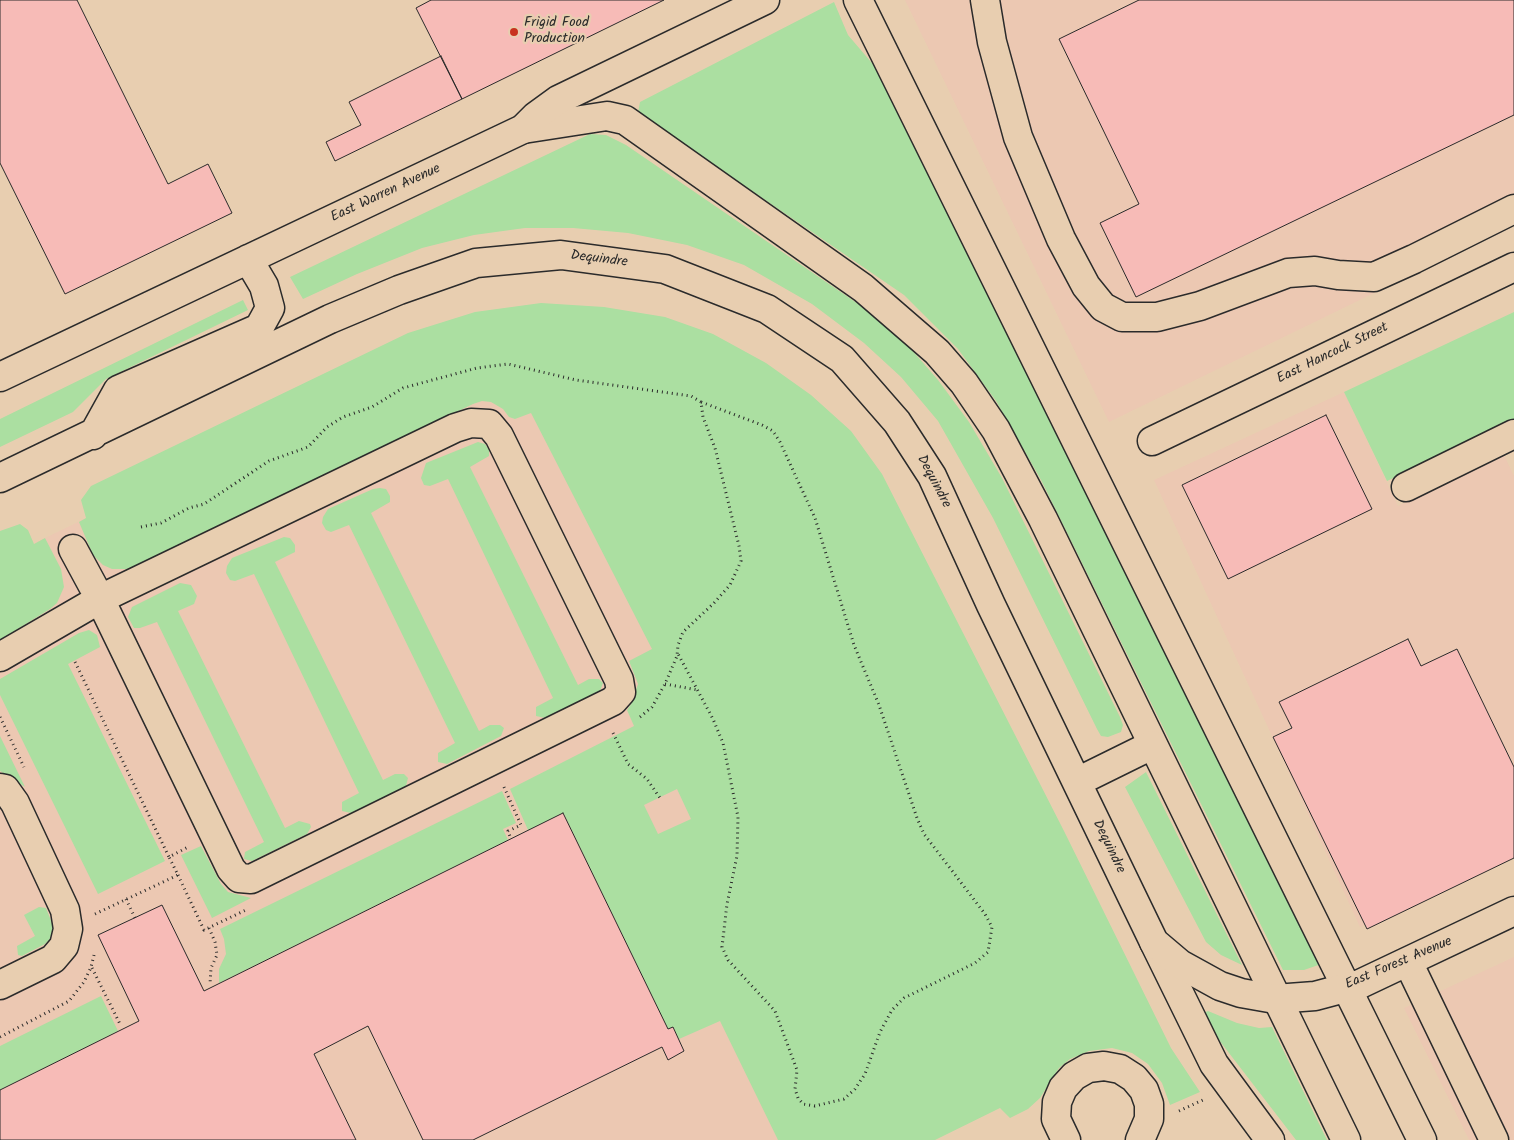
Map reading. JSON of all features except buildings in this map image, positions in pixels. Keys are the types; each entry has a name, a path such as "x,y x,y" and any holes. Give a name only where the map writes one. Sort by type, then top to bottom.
{"main road":[{"name":"East Warren Avenue","path":"0,376 523,129 536,116 558,100 764,0"},
{"path":"858,0 1422,1140"},
{"path":"985,0 992,42 1018,137 1061,239 1086,286 1104,307 1122,317 1157,317 1200,306 1288,273 1315,271 1338,275 1374,277 1514,209"},
{"path":"523,129 607,116 625,120 863,288 937,352 964,383 996,430 1043,519 1275,999 1346,1140"},
{"name":"Dequindre","path":"93,435 293,336 399,290 476,263 560,256 665,269 767,309 842,359 897,422 932,476 1077,782 1214,1064 1270,1140"},
{"path":"0,478 93,435 118,390 259,328 270,308 264,286 248,259"},
{"name":"East Hancock Street","path":"1152,441 1514,267"},
{"path":"0,657 100,599 454,428 471,423 488,424 499,436 619,680 621,692 614,701 251,879 239,878 231,869 100,599 74,549"},
{"path":"1406,486 1514,434"},
{"path":"1077,782 1152,745"},
{"path":"0,788 5,788 15,803 65,910 68,929 64,946 53,958 0,985"},
{"name":"East Forest Avenue","path":"1154,942 1180,964 1220,986 1241,993 1275,999 1315,996 1347,988 1408,962 1514,911"},
{"path":"1408,962 1495,1140 1514,1132"},
{"path":"1058,1138 1057,1102 1063,1088 1074,1076 1088,1068 1104,1066 1120,1069 1134,1078 1144,1090 1149,1104 1149,1119 1145,1133 1140,1140"}],"path":[{"path":"634,719 652,707 665,684 683,632 730,585 741,561 717,457 703,417 701,402 773,431 780,442 815,518 854,645 879,705 924,834 985,914 992,928 988,952 975,964 904,998 892,1010 880,1032 864,1074 855,1089 844,1100 815,1106 803,1104 798,1098 795,1089 797,1070 775,1011 728,960 722,947 727,904 737,856 738,817 723,743 698,690 677,652"},
{"path":"75,662 204,930 256,905"},
{"path":"665,684 698,690"},
{"path":"604,734 619,727"},
{"path":"612,730 628,764 647,779 660,798"},
{"path":"503,784 521,825 508,831 511,839"},
{"path":"169,856 214,834"},
{"path":"95,914 178,875"},
{"path":"126,899 135,918"},
{"path":"209,928 215,942 217,955 211,968 210,984"},
{"path":"91,967 121,1026"},
{"path":"0,1037 56,1010"}],"shaded area":[{"path":"905,0 1514,0 1514,225 1109,422"},
{"path":"500,333 935,1140 0,1140 0,560 351,389"},
{"path":"1344,392 1398,506 1504,455 1514,476 1514,856 1360,927 1154,480"},
{"path":"1514,957 1514,1140 1469,1140 1404,1008"}],"green space":[{"path":"834,2 848,35 877,69 1327,962 1304,970 1283,970 1041,480 996,401 958,349 904,295 638,113 640,102"},
{"path":"590,134 606,135 626,145 870,312 911,349 938,380 969,422 1002,478 1120,717 1123,725 1121,732 1108,737 1101,736 993,518 938,421 901,377 864,343 812,304 744,265 687,245 628,233 573,228 525,228 474,235 422,248 357,274 303,299 290,277"},
{"path":"243,300 248,310 106,379 73,412 0,447 0,419"},
{"path":"541,303 604,307 665,317 713,334 766,363 811,395 851,431 882,474 1064,831 1171,1048 1200,1092 1170,1105 1162,1083 1148,1064 1132,1053 1112,1048 1089,1051 1070,1059 1059,1068 1040,1098 1028,1109 1010,1118 1000,1108 935,1140 778,1140 720,1021 679,1039 673,1027 668,1029 564,814 528,830 510,789 634,726 627,710 638,684 629,661 652,649 531,413 515,419 509,417 503,409 491,402 482,401 144,565 126,569 112,569 103,565 93,555 79,522 86,518 81,500 91,486 408,333 475,312","holes":["677,789 691,819 658,834 644,805"]},
{"path":"1514,312 1514,420 1387,481 1344,392"},
{"path":"478,442 485,444 489,450 489,456 470,467 578,685 589,679 599,679 603,683 600,691 545,718 536,716 536,707 553,698 448,479 430,486 424,485 421,478 426,463"},
{"path":"373,489 386,489 390,496 390,502 371,513 479,731 490,725 500,725 504,728 501,736 447,764 438,762 438,753 455,743 349,525 331,532 326,530 322,523 328,509"},
{"path":"20,524 28,530 34,544 45,538 61,569 64,587 57,603 50,609 0,640 0,531"},
{"path":"284,537 290,538 295,545 295,552 275,562 383,780 395,774 404,774 408,778 406,786 351,813 342,811 342,802 359,793 254,574 235,581 230,580 226,573 227,566 232,558"},
{"path":"180,583 191,585 197,596 194,604 178,611 285,828 299,821 310,824 311,827 307,834 252,861 244,859 245,852 264,842 157,622 140,628 134,628 128,617 132,607"},
{"path":"89,630 97,635 100,647 68,664 165,861 98,894 0,695 0,679 79,633"},
{"path":"0,736 25,787 0,771"},
{"path":"1146,772 1242,965 1221,955 1206,942 1125,787"},
{"path":"502,791 516,823 503,829 508,840 219,983 219,969 226,954 224,939 220,929"},
{"path":"201,846 221,884 228,892 251,898 212,918 181,855"},
{"path":"39,907 46,908 50,918 53,927 50,939 45,944 22,956 18,955 17,946 35,936 24,915"},
{"path":"101,996 118,1031 0,1090 0,1046"},
{"path":"1208,1011 1237,1023 1259,1028 1272,1027 1327,1140 1296,1140 1219,1040 1204,1013"}],"place":[{"name":"Frigid Food Production","path":"514,32"}]}
